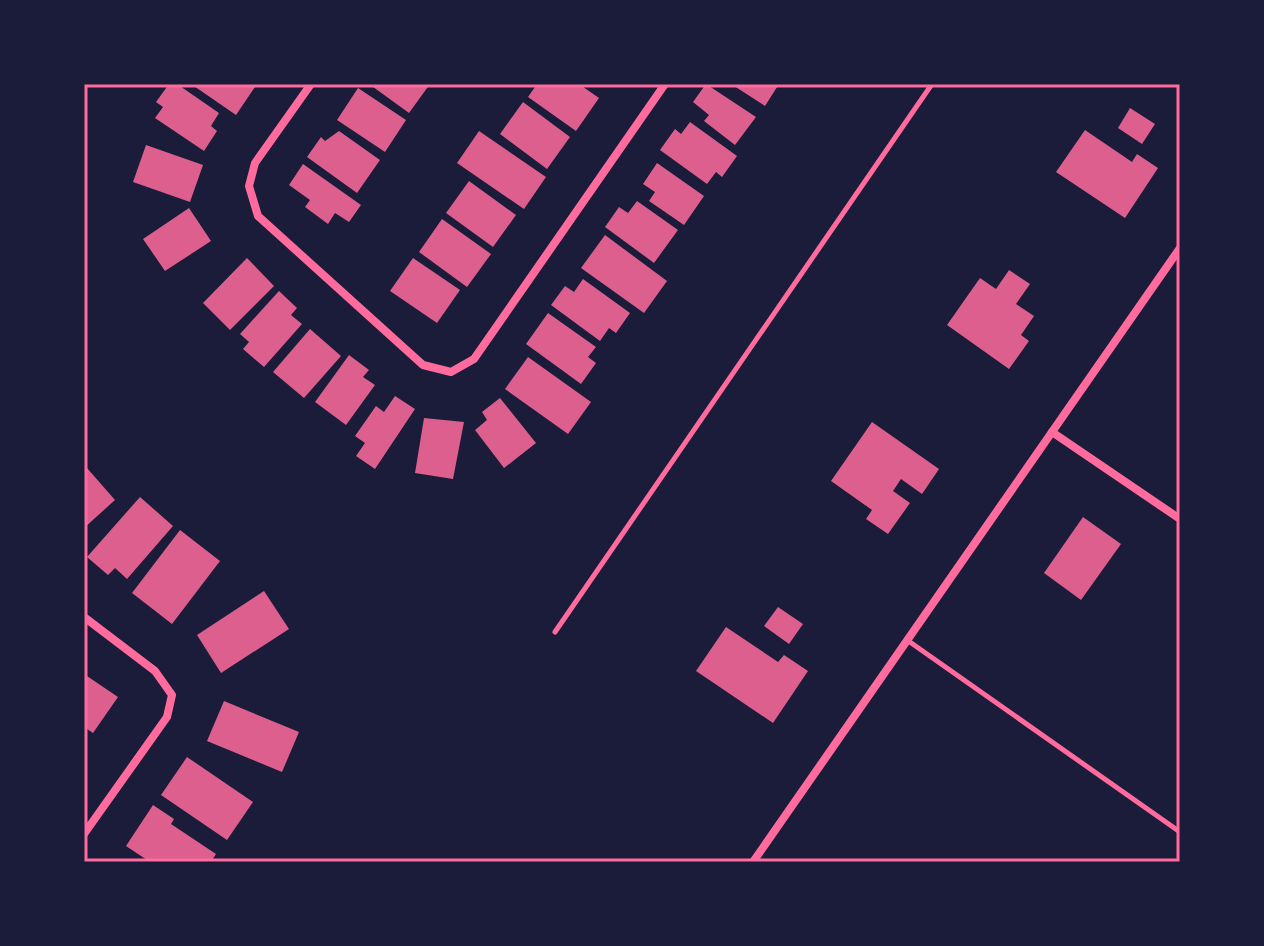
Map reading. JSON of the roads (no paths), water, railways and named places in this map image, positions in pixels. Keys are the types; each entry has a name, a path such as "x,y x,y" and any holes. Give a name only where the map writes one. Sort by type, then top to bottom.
{"street":[{"path":"311,84 255,163 249,186 258,216 423,365 451,372 474,359 665,84"},
{"path":"753,862 1180,248"},
{"path":"1052,432 1180,519"},
{"path":"84,617 155,671 172,695 167,717 84,834"}],"lane":[{"path":"555,632 932,84"},
{"path":"907,640 1180,832"}]}
